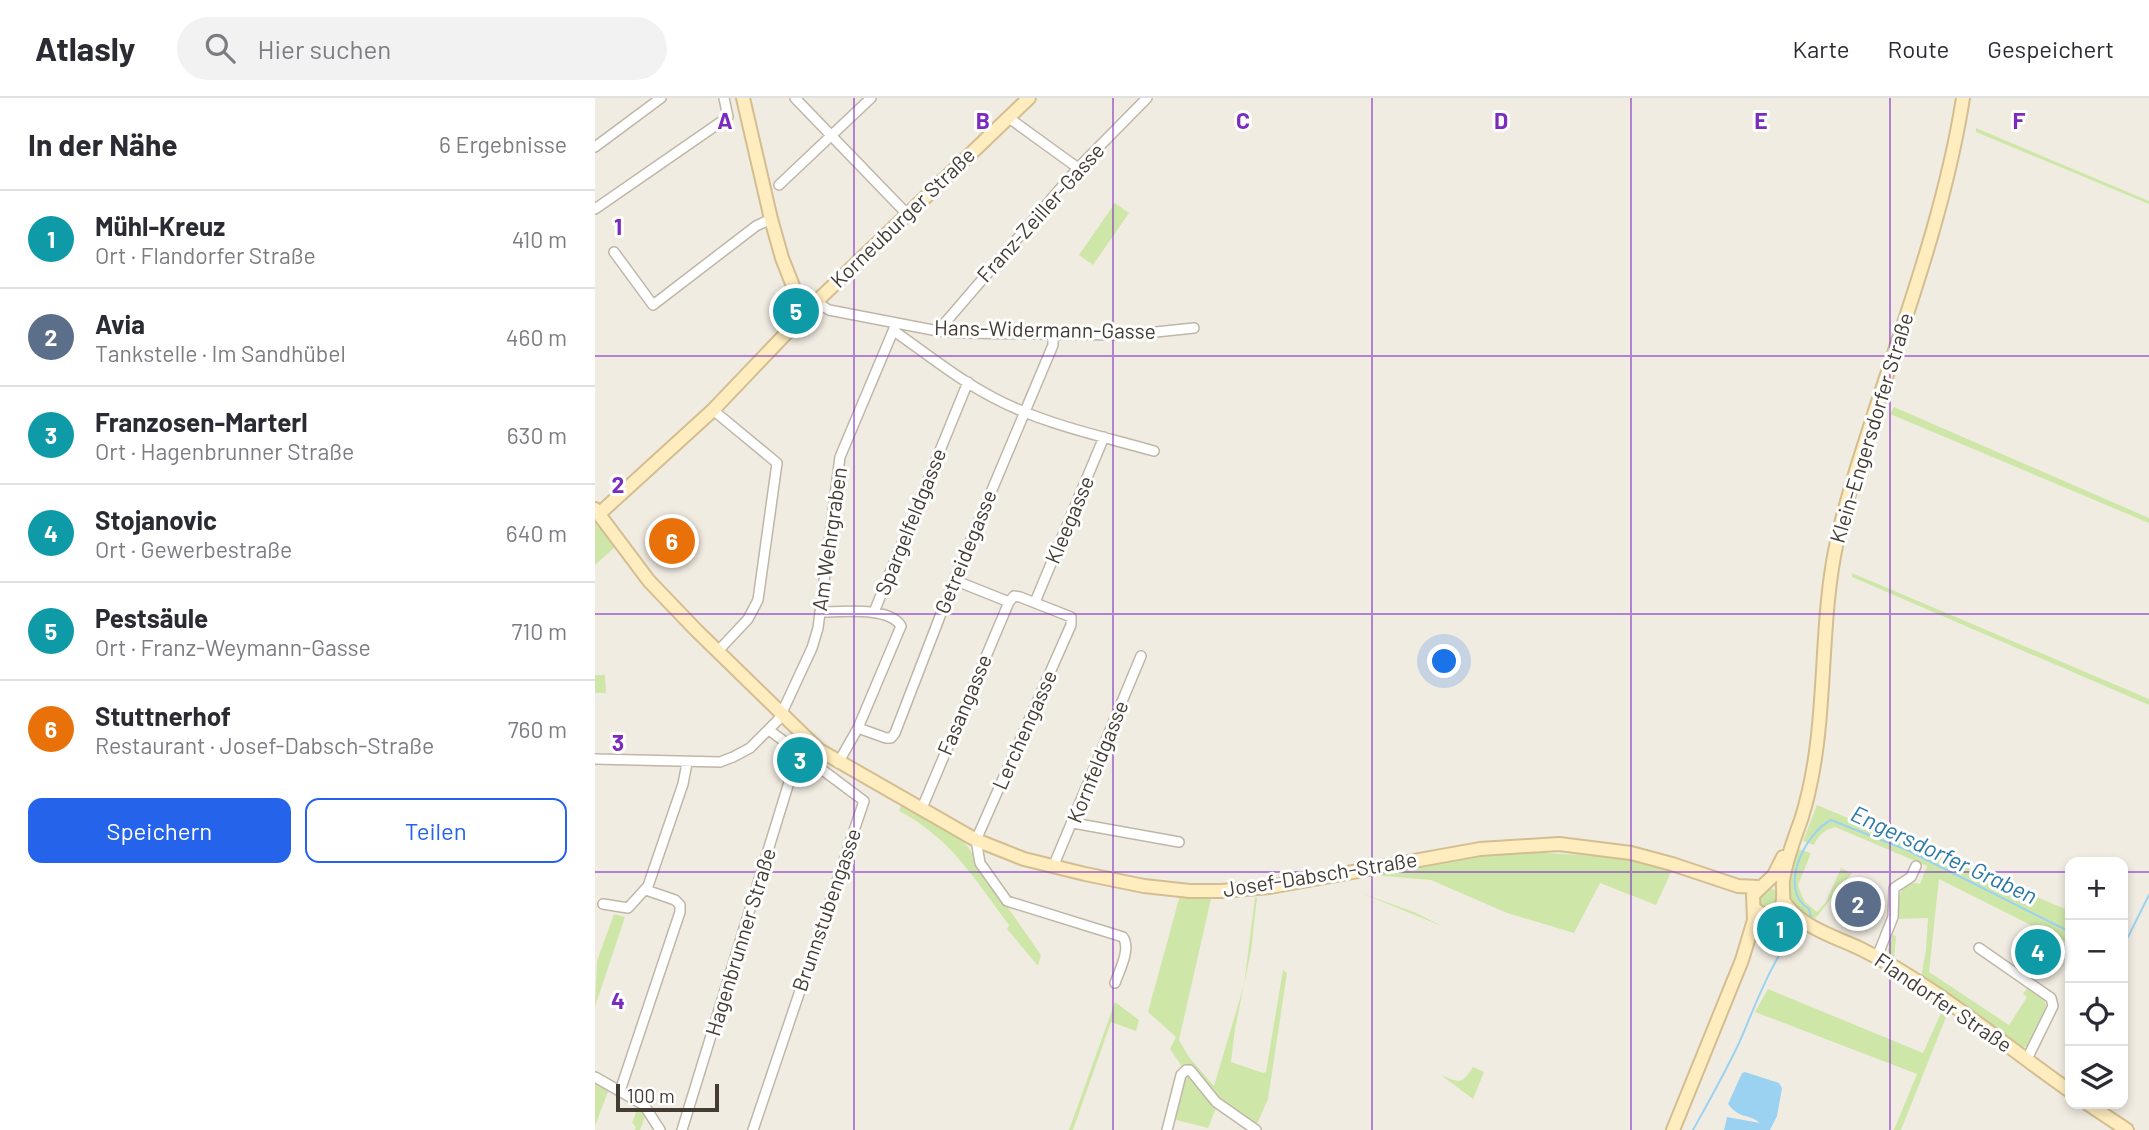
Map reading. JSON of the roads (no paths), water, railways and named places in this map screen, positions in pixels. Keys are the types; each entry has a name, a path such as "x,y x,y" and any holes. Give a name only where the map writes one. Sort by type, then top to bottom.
{"main road":[{"path":"743,98 782,258 804,314"},
{"name":"Korneuburger Straße","path":"597,512 713,410 815,302 1029,98"},
{"name":"Klein-Engersdorfer Straße","path":"1783,898 1783,878 1807,801 1815,755 1822,698 1828,602 1838,536 1935,220 1952,159 1963,98"},
{"name":"Josef-Dabsch-Straße","path":"597,512 649,581 811,744 838,763 976,840 1009,854 1053,867 1144,886 1190,891 1229,891 1278,885 1480,849 1550,844 1631,853 1741,887 1762,886"},
{"name":"Klein-Engersdorfer Straße","path":"1762,886 1774,875 1791,846"},
{"name":"Josef-Dabsch-Straße","path":"1709,877 1754,906"},
{"path":"1673,1130 1742,960 1754,923 1753,894 1762,886 1777,887 1783,898 1780,909 1771,915 1742,960"},
{"name":"Flandorfer Straße","path":"1783,898 1791,911 1809,925"},
{"path":"1754,906 1762,915 1771,915"},
{"name":"Flandorfer Straße","path":"1771,915 1809,925 1877,957 1949,1003 2065,1087"},
{"path":"2096,1109 2127,1130"}],"street":[{"path":"595,147 661,98"},
{"path":"595,209 728,117 725,98"},
{"path":"795,98 907,214"},
{"path":"779,185 871,98"},
{"name":"Franz-Zeiller-Gasse","path":"937,331 1078,168 1147,98"},
{"path":"1009,118 1078,168"},
{"path":"614,252 653,305 756,226 771,219"},
{"name":"Hans-Widermann-Gasse","path":"815,302 825,309 895,328 937,331 1127,335 1194,328"},
{"path":"895,328 990,397 1024,412 1154,451"},
{"name":"Am Wehrgraben","path":"595,759 710,763 728,759 750,748 781,715 812,648 820,612 840,457 895,328"},
{"name":"Getreidegasse","path":"858,728 885,738 893,735 954,580 1053,345 1053,335"},
{"name":"Spargelfeldgasse","path":"820,612 874,612 968,382"},
{"path":"713,410 777,463 761,586 753,610 718,651"},
{"name":"Kleegasse","path":"1035,602 1104,437"},
{"path":"954,580 1009,602 1014,596 1035,602"},
{"name":"Fasangasse","path":"922,808 1009,602"},
{"name":"Lerchengasse","path":"976,840 1071,619 1068,615 1035,602"},
{"path":"838,763 858,728 901,626 897,621 874,612"},
{"name":"Kornfeldgasse","path":"1053,867 1141,656"},
{"name":"Brunnstubengasse","path":"753,1130 864,801 769,730"},
{"name":"Hagenbrunner Straße","path":"682,1130 798,753"},
{"path":"603,904 628,908 646,890 683,784 687,762"},
{"path":"1073,822 1179,842"},
{"path":"976,840 980,863 1007,901 1121,935 1126,939 1126,949 1115,983"},
{"path":"1877,957 1893,917 1894,888 1911,877 1916,866"},
{"path":"620,1091 681,909 675,900 646,890"},
{"path":"1979,948 2051,998 2053,1006 2028,1059"},
{"path":"1167,1130 1185,1070 1190,1070 1216,1102 1254,1129"},
{"path":"595,1077 644,1105 660,1130"}],"water":[{"path":"1742,1073 1779,1083 1782,1088 1777,1116 1770,1130 1724,1130 1727,1117 1760,1123 1740,1114 1728,1104"}],"waterway":[{"name":"Engersdorfer Graben","path":"1811,917 1809,909 1800,900 1795,889 1795,876 1804,849 1821,827 1831,820 1907,850 2065,929"},
{"name":"Engersdorfer Graben","path":"2128,937 2149,895"},
{"name":"Engersdorfer Graben","path":"1693,1130 1734,1054 1771,971 1786,945 1794,937"}],"place":[{"name":"Pestsäule","path":"796,311"},
{"name":"Stuttnerhof","path":"672,541"},
{"name":"Franzosen-Marterl","path":"800,760"},
{"name":"Avia","path":"1858,904"},
{"name":"Mühl-Kreuz","path":"1780,929"},
{"name":"Stojanovic","path":"2038,952"}]}
